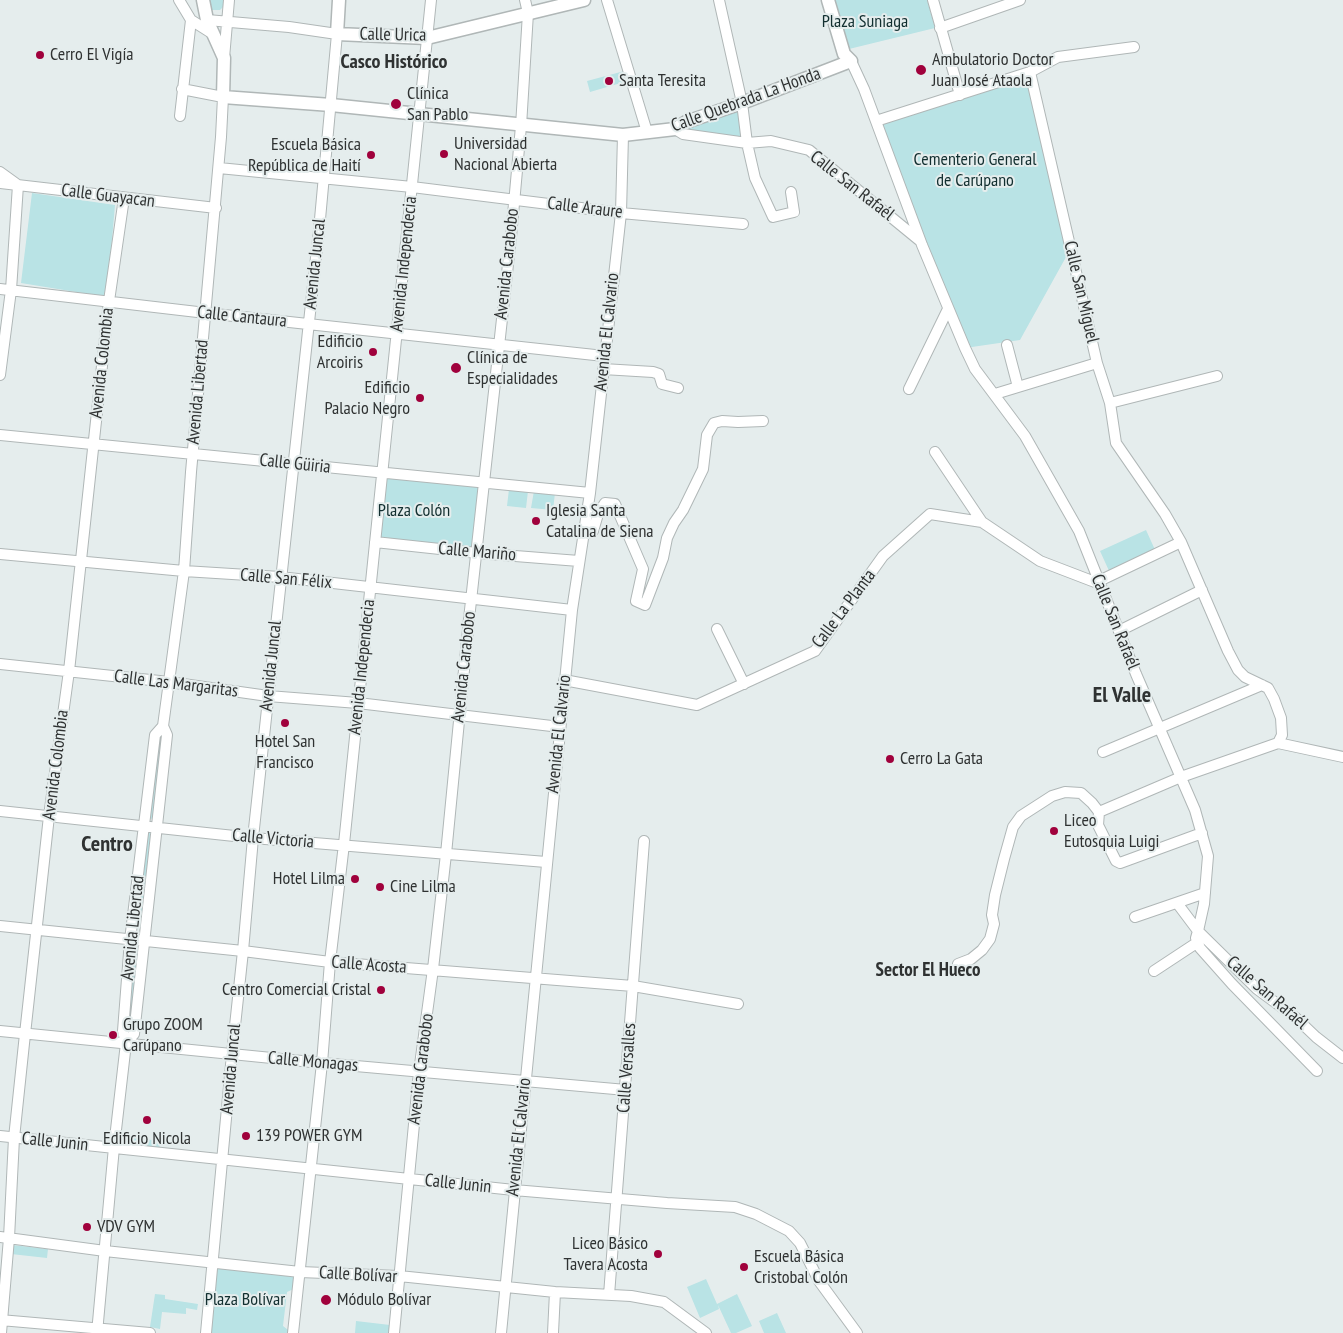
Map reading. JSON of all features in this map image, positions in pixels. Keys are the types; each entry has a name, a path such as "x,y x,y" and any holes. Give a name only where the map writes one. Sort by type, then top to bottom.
{"main road":[{"name":"Avenida Libertad","path":"203,0 207,20 224,58 223,97"},
{"name":"Avenida Juncal","path":"337,34 339,0"},
{"name":"Calle Urica","path":"337,34 427,38 527,6 584,0"},
{"path":"828,0 844,54 850,62"},
{"name":"Calle Quebrada La Honda","path":"223,97 332,105 521,126 623,135 675,129 686,122 850,62"}],"street":[{"path":"178,0 191,20 213,34"},
{"name":"Avenida Libertad","path":"224,58 228,0"},
{"name":"Avenida Independecia","path":"293,1333 431,0"},
{"path":"607,0 646,132"},
{"path":"718,0 742,103 747,143 755,178 773,217 794,212 791,192"},
{"path":"933,0 960,95"},
{"path":"940,28 1020,0"},
{"name":"Avenida Carabobo","path":"394,1333 419,1072 446,854 471,598 514,198 521,126 527,6"},
{"path":"180,116 191,20"},
{"path":"207,20 228,21"},
{"name":"Calle Urica","path":"228,21 337,34"},
{"name":"Avenida Juncal","path":"206,1333 253,838 280,577 320,230 323,178 332,105 337,34"},
{"path":"876,121 1030,72 1058,57 1134,47"},
{"name":"Calle San Rafaél","path":"850,62 864,89 921,241 948,309 975,369 1025,436 1079,531 1195,810 1208,856 1205,893 1198,931 1257,989 1295,1017 1316,1037 1343,1058"},
{"name":"Calle San Miguel","path":"1030,72 1097,363 1110,403 1116,443 1165,514 1181,542 1238,670 1245,678 1262,686"},
{"path":"182,89 223,97"},
{"name":"Avenida Libertad","path":"97,1330 126,1044 123,1031 130,940 167,734 163,726 184,571 192,454 216,208 223,97"},
{"name":"Calle San Rafaél","path":"675,129 683,134 747,143 771,141 809,150 921,241"},
{"name":"Avenida El Calvario","path":"501,1333 564,680 572,610 590,493 620,213 623,135"},
{"name":"Calle Araure","path":"219,168 412,186 620,213 743,224"},
{"path":"0,172 18,185 11,290 0,375"},
{"name":"Calle Guayacan","path":"0,184 216,208"},
{"name":"Avenida Colombia","path":"0,1333 4,1237 36,931 68,671 109,301 124,198"},
{"name":"Calle Cantaura","path":"0,289 604,356"},
{"path":"909,389 948,309"},
{"path":"1007,345 1018,387"},
{"path":"995,394 1097,363"},
{"path":"603,369 654,372 659,374 662,384 678,388"},
{"path":"1110,403 1217,376"},
{"path":"583,535 593,531 598,514 605,503 615,504 644,569 636,601 645,605 663,558 670,531 683,510 703,469 707,434 714,423 722,421 763,421"},
{"name":"Calle Güiria","path":"0,435 590,493"},
{"path":"935,452 982,522"},
{"name":"Calle La Planta","path":"564,680 697,705 744,684 815,651 883,556 930,514 982,522 1040,561 1099,582"},
{"name":"Calle Mariño","path":"375,542 579,561"},
{"path":"1099,582 1181,542"},
{"name":"Calle San Félix","path":"0,554 184,571 280,577 572,610"},
{"path":"1119,631 1202,590"},
{"path":"717,629 744,684"},
{"name":"Calle Las Margaritas","path":"0,664 169,682 268,696 358,702 560,727"},
{"path":"1103,752 1262,686 1268,688 1281,718 1282,735 1278,743"},
{"path":"1099,812 1181,776 1278,743 1343,757"},
{"path":"958,964 971,959 982,950 990,939 994,924 992,915 995,894 1013,827 1021,816 1052,796 1065,792 1081,793 1092,803 1099,812 1098,825 1116,861 1120,863 1202,833"},
{"name":"Calle Victoria","path":"0,811 253,838 546,862"},
{"name":"Avenida Libertad","path":"126,1044 134,1034 143,941 150,826"},
{"name":"Calle Versalles","path":"609,1295 618,1199 644,841"},
{"path":"1135,917 1205,893"},
{"path":"1177,903 1198,931 1196,938 1200,948 1232,984 1317,1071"},
{"name":"Calle Acosta","path":"0,926 243,951 330,962 633,986 738,1004"},
{"path":"1154,970 1198,942"},
{"name":"Calle Monagas","path":"0,1031 322,1064 626,1090"},
{"name":"Calle Junin","path":"0,1136 514,1190 735,1207 756,1214 789,1231 800,1243 819,1281 857,1333"},
{"name":"Calle Bolívar","path":"4,1237 105,1251 212,1261 300,1272 399,1276 504,1288 630,1296 664,1302 706,1333"},
{"path":"553,1333 555,1292"},
{"path":"1,1320 97,1330 150,1333"}],"green space":[{"path":"208,0 225,0 220,10 211,10"},
{"name":"Plaza Suniaga","path":"835,0 927,0 935,28 849,49"},
{"name":"Santa Teresita","path":"628,70 631,80 590,92 587,81"},
{"name":"Cementerio General de Carúpano","path":"1030,72 1071,248 1020,340 965,348 876,121"},
{"path":"741,107 745,140 679,129"},
{"path":"32,193 115,205 107,297 21,283"},
{"name":"Plaza Colón","path":"386,476 480,487 472,550 378,539"},
{"path":"509,489 528,491 526,508 507,506"},
{"path":"534,491 555,493 553,510 531,508"},
{"path":"1146,530 1156,552 1110,573 1100,551"},
{"path":"162,732 154,818 150,819 158,735"},
{"path":"151,830 140,926 136,929 147,834"},
{"path":"135,946 139,949 130,1032 127,1034 133,948"},
{"path":"126,1137 161,1141 159,1149 125,1144"},
{"path":"12,1245 48,1249 47,1258 11,1254"},
{"name":"Plaza Bolívar","path":"215,1264 298,1276 296,1288 287,1292 283,1326 292,1333 209,1333"},
{"path":"706,1279 717,1304 737,1294 752,1326 736,1333 731,1333 718,1305 719,1309 700,1318 687,1287"},
{"path":"155,1294 165,1295 165,1299 198,1304 197,1310 186,1308 186,1314 162,1312 160,1329 150,1327"},
{"path":"777,1313 786,1333 764,1333 759,1321"},
{"path":"356,1321 390,1325 389,1333 355,1333"}],"place":[{"name":"Cerro El Vigía","path":"40,55"},
{"name":"Ambulatorio Doctor Juan José Ataola","path":"921,70"},
{"name":"Santa Teresita","path":"609,81"},
{"name":"Clínica San Pablo","path":"396,104"},
{"name":"Universidad Nacional Abierta","path":"444,154"},
{"name":"Escuela Básica República de Haití","path":"371,155"},
{"name":"Edificio Arcoiris","path":"373,352"},
{"name":"Clínica de Especialidades","path":"456,368"},
{"name":"Edificio Palacio Negro","path":"420,398"},
{"name":"Iglesia Santa Catalina de Siena","path":"536,521"},
{"name":"Hotel San Francisco","path":"285,723"},
{"name":"Cerro La Gata","path":"890,759"},
{"name":"Liceo Eutosquia Luigi","path":"1054,831"},
{"name":"Hotel Lilma","path":"355,879"},
{"name":"Cine Lilma","path":"380,887"},
{"name":"Centro Comercial Cristal","path":"381,990"},
{"name":"Grupo ZOOM Carúpano","path":"113,1035"},
{"name":"Edificio Nicola","path":"147,1120"},
{"name":"139 POWER GYM","path":"246,1136"},
{"name":"VDV GYM","path":"87,1227"},
{"name":"Liceo Básico Tavera Acosta","path":"658,1254"},
{"name":"Escuela Básica Cristobal Colón","path":"744,1267"},
{"name":"Módulo Bolívar","path":"326,1300"}],"district":[{"name":"Casco Histórico","path":"394,62"},
{"name":"El Valle","path":"1122,696"},
{"name":"Centro","path":"107,845"},
{"name":"Sector El Hueco","path":"928,971"}]}
